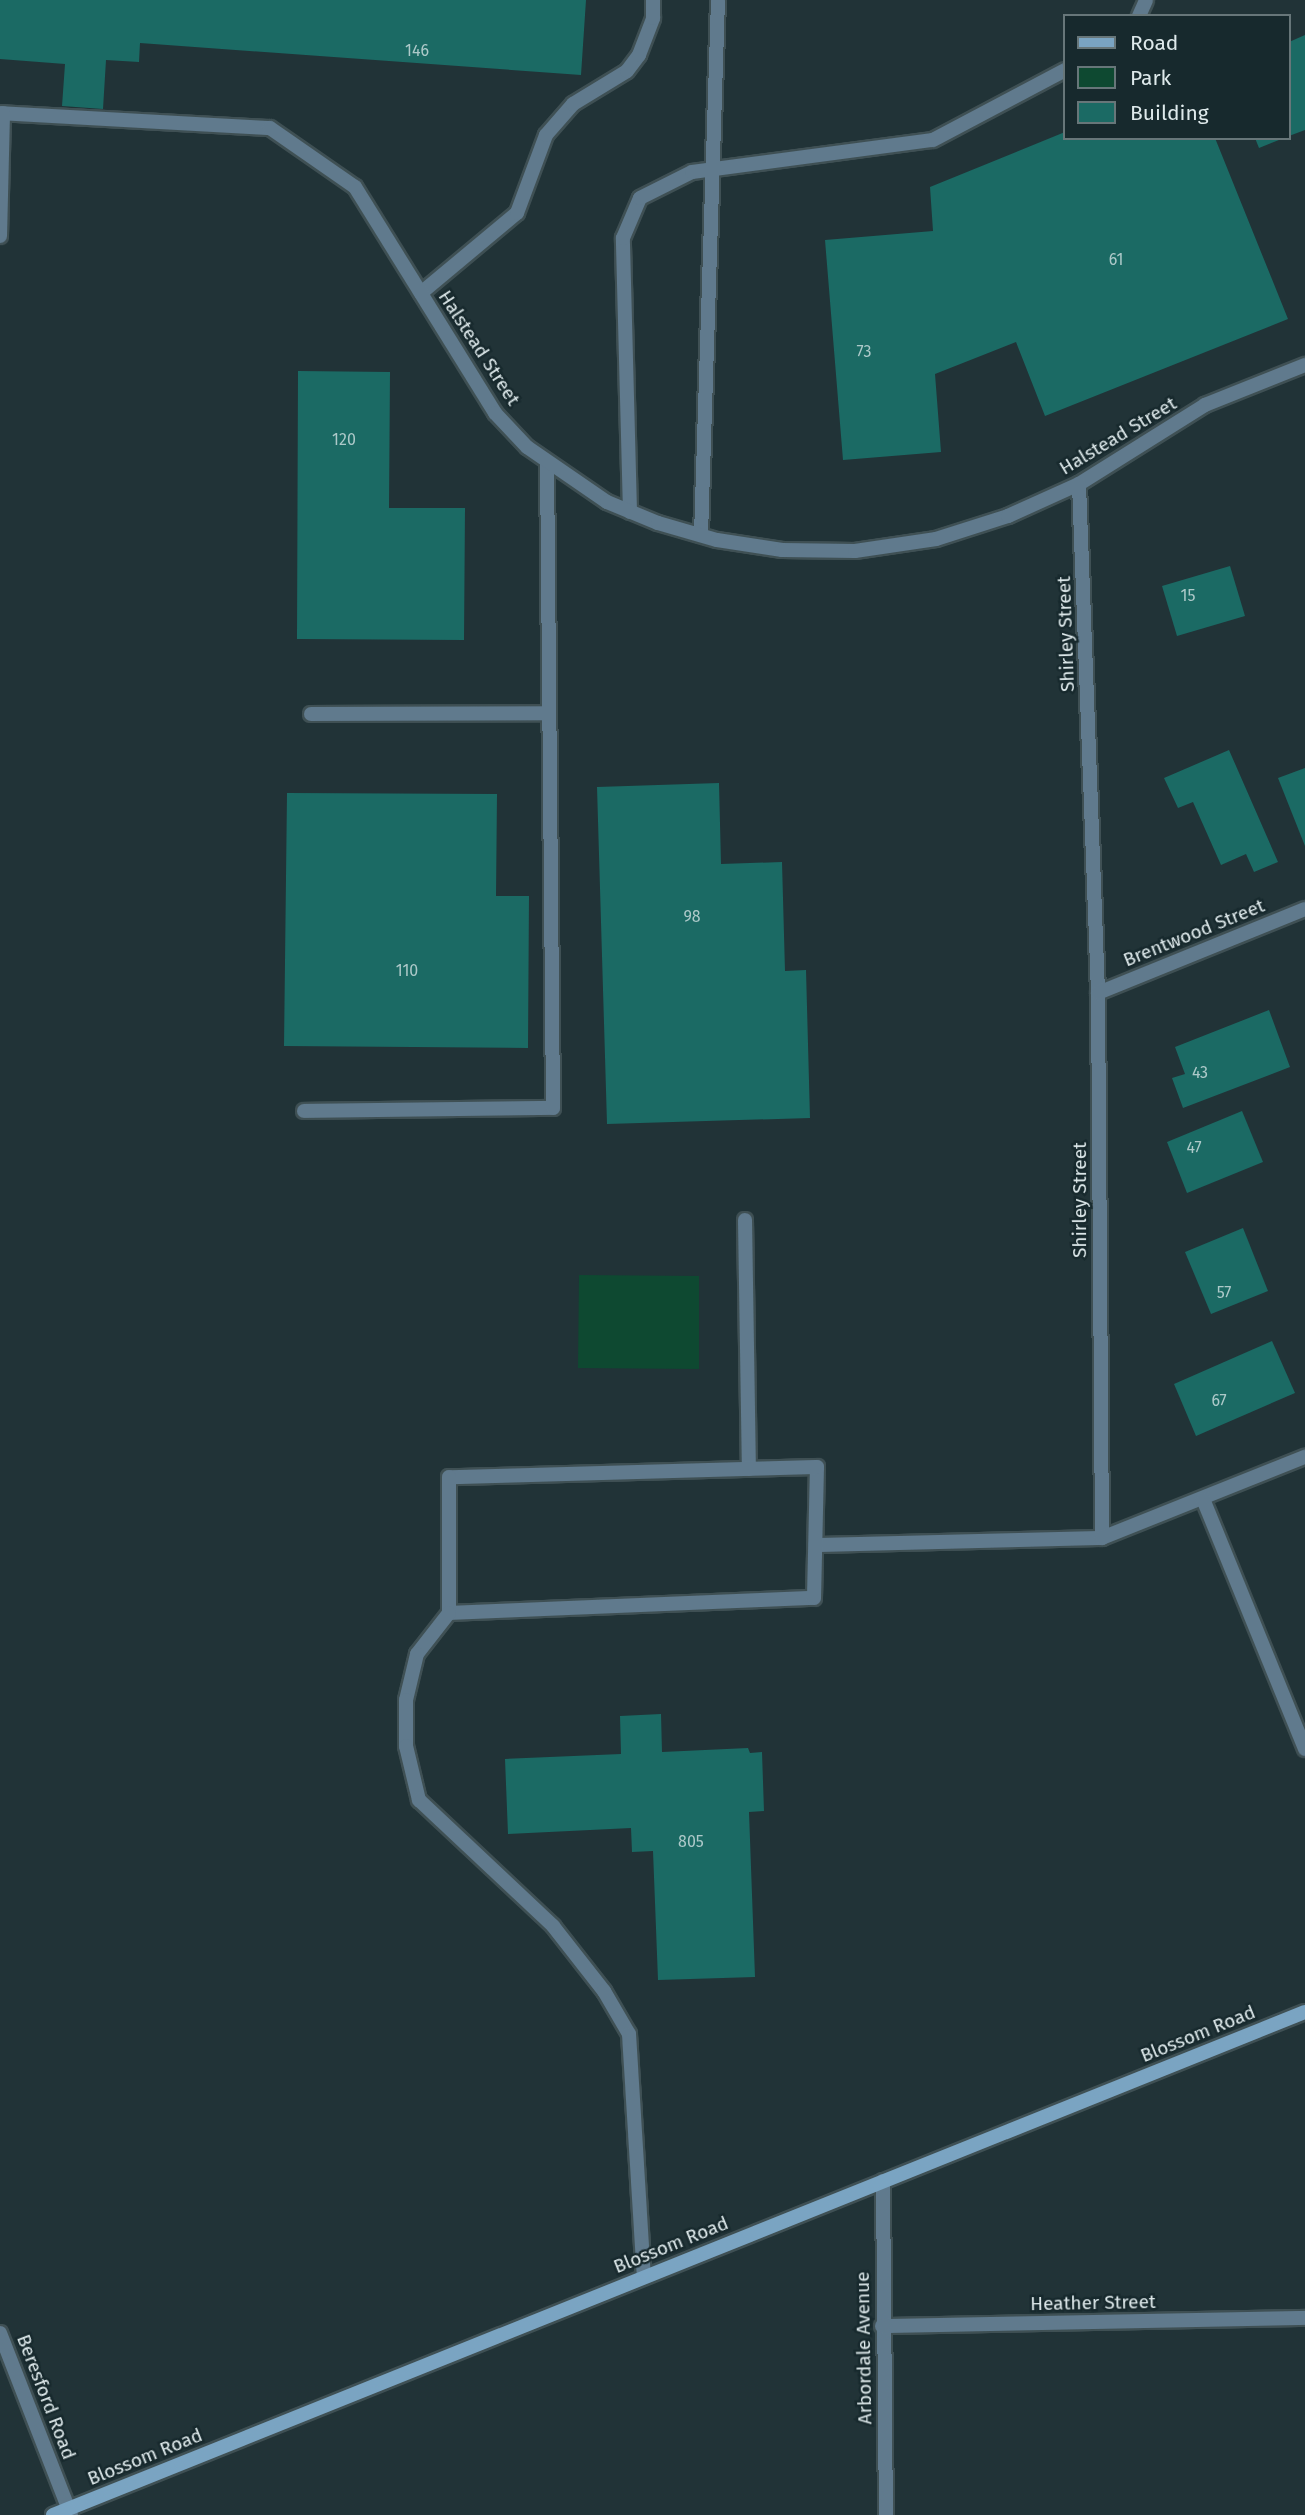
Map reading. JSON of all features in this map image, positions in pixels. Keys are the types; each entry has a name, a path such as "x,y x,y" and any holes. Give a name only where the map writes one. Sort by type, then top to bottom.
{"street":[{"path":"421,293 517,213 546,135 573,104 627,71 639,55 653,18 653,0"},
{"path":"701,535 719,0"},
{"path":"630,512 626,225 640,198 655,188 692,172 933,140 1064,71"},
{"path":"0,236 1,113"},
{"name":"Halstead Street","path":"1,113 270,128 355,187 495,413 547,462 630,512 701,535 782,550 855,551 936,539 1008,516 1080,484 1205,405 1305,365"},
{"path":"304,1111 553,1108 547,462"},
{"name":"Shirley Street","path":"1080,484 1098,993 1102,1538"},
{"path":"311,714 549,713"},
{"name":"Brentwood Street","path":"1098,993 1305,909"},
{"path":"745,1220 749,1469"},
{"path":"816,1545 1102,1538 1305,1457"},
{"path":"449,1613 814,1598 817,1467 449,1477 449,1613 417,1654 406,1700 406,1746 419,1800 553,1926 604,1991 629,2034 644,2277"},
{"path":"1203,1499 1305,1749"},
{"name":"Blossom Road","path":"52,2515 70,2512 644,2277 1305,2012"},
{"name":"Arbordale Avenue","path":"883,2181 882,2326 886,2515"},
{"name":"Heather Street","path":"882,2326 1305,2318"},
{"name":"Beresford Road","path":"0,2333 70,2512"}],"green space":[{"path":"579,1275 699,1276 699,1369 578,1368"}],"building":[{"path":"0,0 586,0 581,75 140,43 139,62 106,60 103,109 62,106 65,64 0,59"},
{"path":"1305,35 1305,130 1291,135 1291,41"},
{"path":"1064,132 1064,140 1216,140 1288,319 1045,416 1016,342 935,374 941,452 843,460 825,240 933,231 930,187"},
{"path":"1256,140 1279,140 1259,148"},
{"path":"298,371 390,372 389,508 465,508 464,640 297,639"},
{"path":"1230,566 1245,616 1177,636 1162,586"},
{"path":"1229,750 1278,862 1254,872 1246,854 1221,865 1193,802 1178,808 1164,778"},
{"path":"1305,768 1305,846 1278,778"},
{"path":"719,783 721,864 782,862 785,971 806,970 810,1118 607,1124 597,787"},
{"path":"287,793 497,794 496,896 529,896 528,1048 284,1046"},
{"path":"1269,1010 1290,1067 1183,1108 1172,1078 1185,1074 1175,1047"},
{"path":"1242,1111 1263,1162 1187,1193 1167,1142"},
{"path":"1243,1228 1268,1291 1211,1314 1185,1252"},
{"path":"1272,1341 1295,1393 1196,1436 1174,1384"},
{"path":"661,1714 662,1752 748,1748 750,1753 762,1752 764,1811 749,1812 755,1977 658,1980 653,1851 632,1852 631,1828 508,1834 505,1759 621,1754 620,1716"}]}
